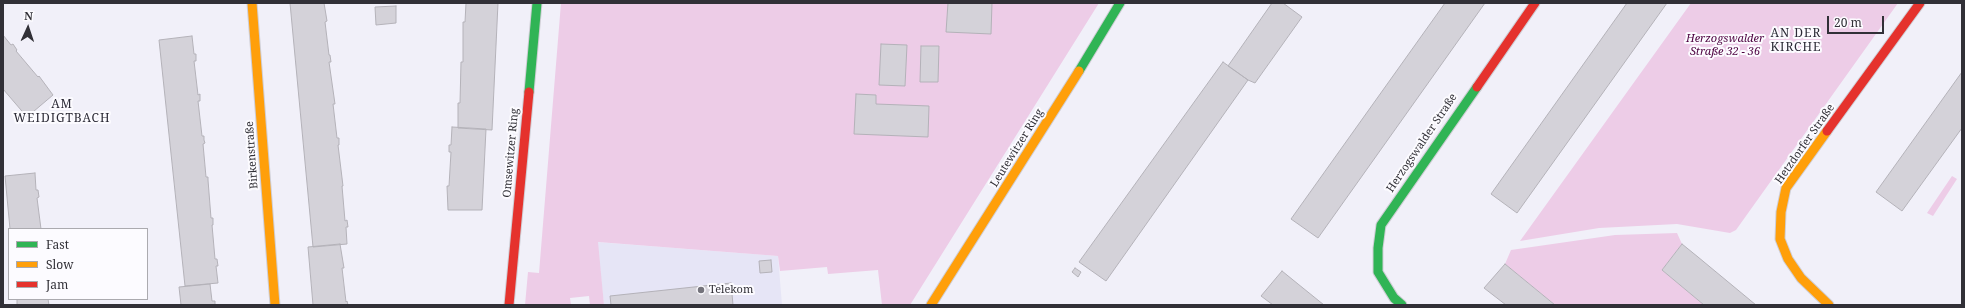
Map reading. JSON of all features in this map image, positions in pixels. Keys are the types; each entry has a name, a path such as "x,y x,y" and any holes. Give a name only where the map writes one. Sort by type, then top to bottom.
{"street":[{"name":"Birkenstraße","path":"252,3 275,305"},
{"name":"Omsewitzer Ring","path":"509,305 537,3"},
{"name":"Leutewitzer Ring","path":"931,305 1057,108 1120,3"},
{"name":"Herzogswalder Straße","path":"1402,305 1394,298 1378,272 1378,248 1381,225 1535,3"},
{"name":"Hetzdorfer Straße","path":"1829,305 1801,278 1788,259 1780,239 1781,212 1786,188 1920,3"}],"shaded area":[{"path":"597,242 778,256 782,305 604,305"}],"green space":[{"path":"561,3 1099,3 910,305 882,305 878,270 828,274 827,267 780,271 778,256 598,242 604,305 590,305 589,296 570,298 571,305 525,305 528,272 539,273"},
{"name":"Herzogswalder Straße 32 - 36","path":"1691,3 1898,3 1736,230 1730,233 1677,224 1599,228 1520,241"},
{"path":"1952,176 1957,179 1933,216 1927,213"},
{"path":"1677,233 1682,244 1662,270 1704,305 1555,305 1505,264 1511,250 1615,235"}],"building":[{"path":"290,3 324,3 327,21 325,22 331,62 329,62 335,104 333,104 337,138 339,138 338,145 343,186 345,221 347,220 348,227 346,227 347,244 313,247"},
{"path":"466,3 498,3 492,130 458,128 461,62 463,62 463,22 465,22"},
{"path":"948,3 992,3 991,34 946,32"},
{"path":"1272,3 1283,3 1302,17 1255,83 1228,66"},
{"path":"1445,3 1485,3 1318,238 1291,219"},
{"path":"1627,3 1667,3 1517,213 1491,194"},
{"path":"396,6 396,23 376,25 375,7"},
{"path":"3,35 11,45 13,44 17,50 16,51 38,77 39,76 53,95 27,117 3,89"},
{"path":"192,36 194,54 196,54 196,61 194,61 198,95 200,94 200,101 198,101 202,136 204,136 205,143 203,144 206,177 208,177 211,218 213,218 212,225 215,259 217,259 218,266 216,266 218,283 185,286 159,40"},
{"path":"881,44 907,45 905,86 879,85"},
{"path":"921,46 939,46 938,82 920,82"},
{"path":"1223,62 1248,80 1106,281 1079,262"},
{"path":"1962,72 1962,128 1902,211 1876,192"},
{"path":"856,94 876,95 876,104 929,106 928,137 854,134"},
{"path":"452,127 486,129 482,210 448,210 447,186 449,186 451,152 449,152 449,145 451,145"},
{"path":"35,173 36,190 38,190 39,197 37,198 41,228 10,228 5,176"},
{"path":"340,244 344,268 342,268 346,302 347,301 348,305 313,305 308,247"},
{"path":"1682,244 1756,305 1704,305 1662,270"},
{"path":"771,260 772,272 760,273 759,261"},
{"path":"1505,264 1555,305 1506,305 1484,288"},
{"path":"1075,268 1081,272 1078,277 1072,272"},
{"path":"1282,271 1324,305 1273,305 1261,296"},
{"name":"Telekom","path":"731,283 733,305 611,305 610,296"},
{"path":"210,284 212,301 215,301 215,305 181,305 179,287"},
{"path":"17,300 48,300 49,305 17,305"}],"traffic: fast":[{"path":"529,92 537,3"},
{"path":"1079,71 1120,3"},
{"path":"1402,305 1394,298 1378,272 1378,248 1381,225 1477,87"}],"traffic: slow":[{"path":"252,3 275,305"},
{"path":"931,305 1079,71"},
{"path":"1827,131 1786,188 1781,212 1780,239 1788,259 1801,278 1829,305"}],"traffic: jam":[{"path":"1477,87 1535,3"},
{"path":"1827,131 1920,3"},
{"path":"509,305 529,92"}],"place":[{"name":"Telekom","path":"701,290"}],"district":[{"name":"AN DER KIRCHE","path":"1796,41"},
{"name":"AM WEIDIGTBACH","path":"62,112"}]}
